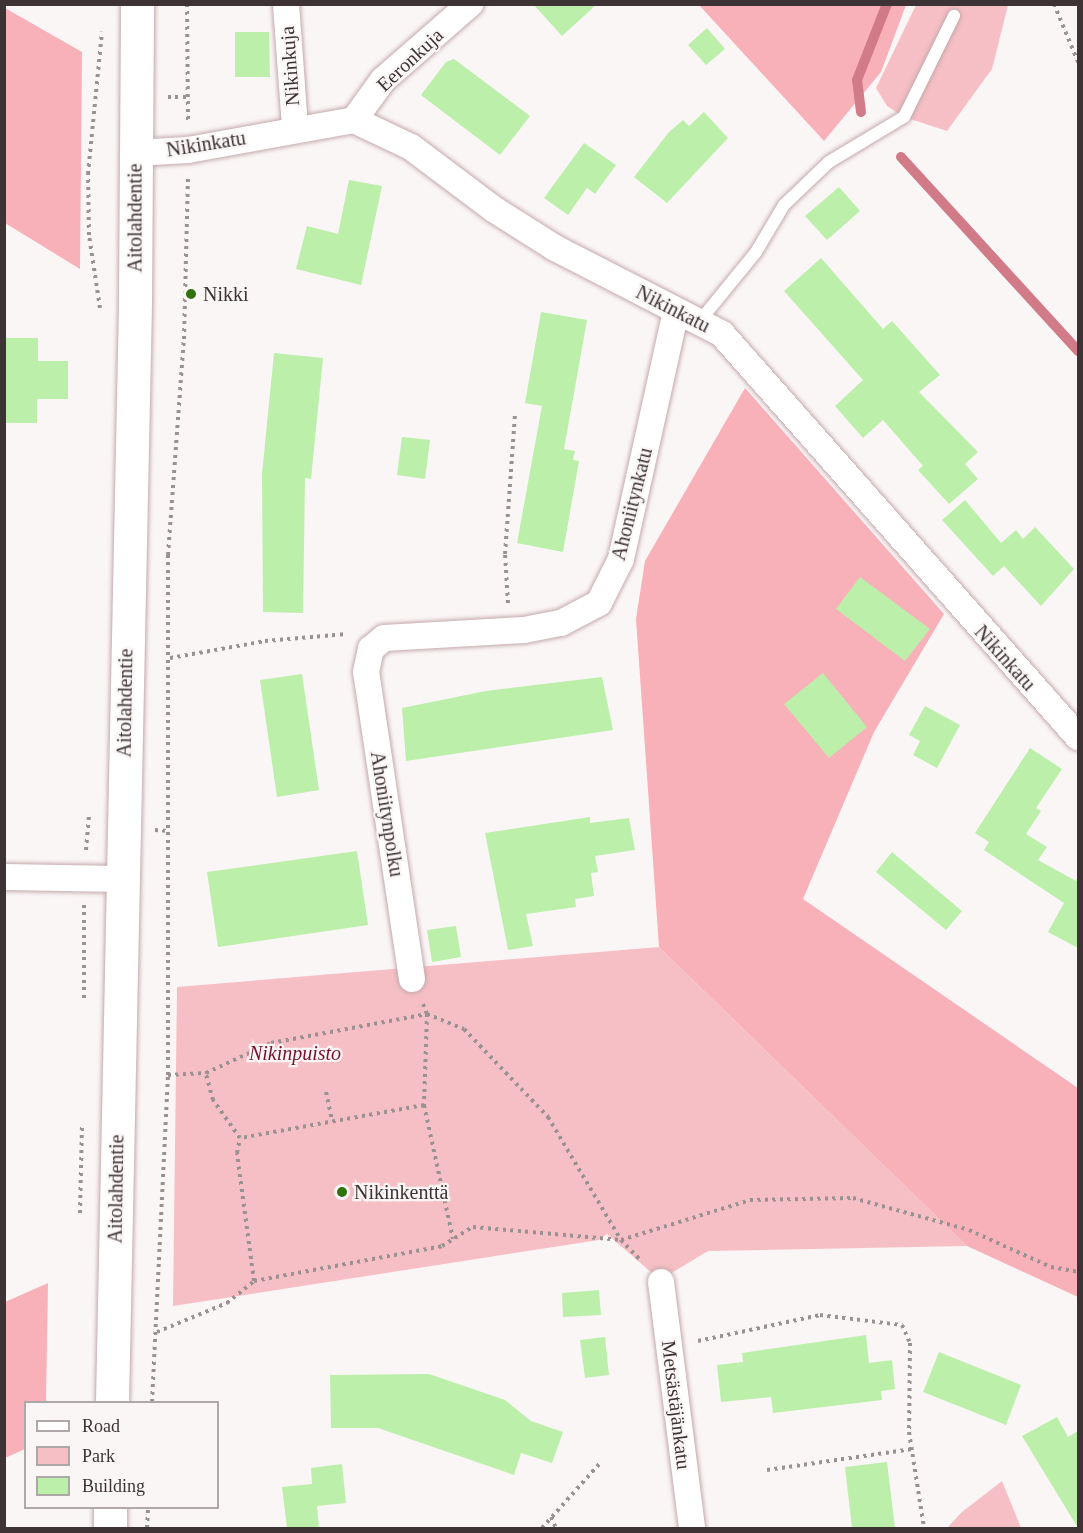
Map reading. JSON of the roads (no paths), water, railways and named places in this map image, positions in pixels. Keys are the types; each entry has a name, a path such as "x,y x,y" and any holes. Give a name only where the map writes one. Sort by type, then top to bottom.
{"main road":[{"name":"Aitolahdentie","path":"112,1401 136,4"},
{"path":"110,1509 110,1528"}],"street":[{"name":"Nikinkuja","path":"286,4 295,128"},
{"name":"Eeronkuja","path":"354,120 383,80 470,4"},
{"name":"Nikinkatu","path":"135,153 188,150 295,128 354,120 411,147 495,210 555,248 722,334 1078,737"},
{"name":"Ahoniitynkatu","path":"371,649 384,638 510,630 561,623 598,603 621,559 687,317"},
{"name":"Ahoniitynpolku","path":"371,649 366,672 412,979"},
{"path":"4,877 121,879"},
{"name":"Metsästäjänkatu","path":"661,1282 692,1528"}],"lane":[{"path":"687,317 756,252 784,205 829,162 903,117 954,16"}],"waterway":[{"path":"861,112 857,80 887,4"},
{"path":"901,157 1078,351"}],"place":[{"name":"Nikki","path":"191,294"},
{"name":"Nikinkenttä","path":"342,1192"}],"park label":[{"name":"Nikinpuisto","path":"295,1053"}]}
